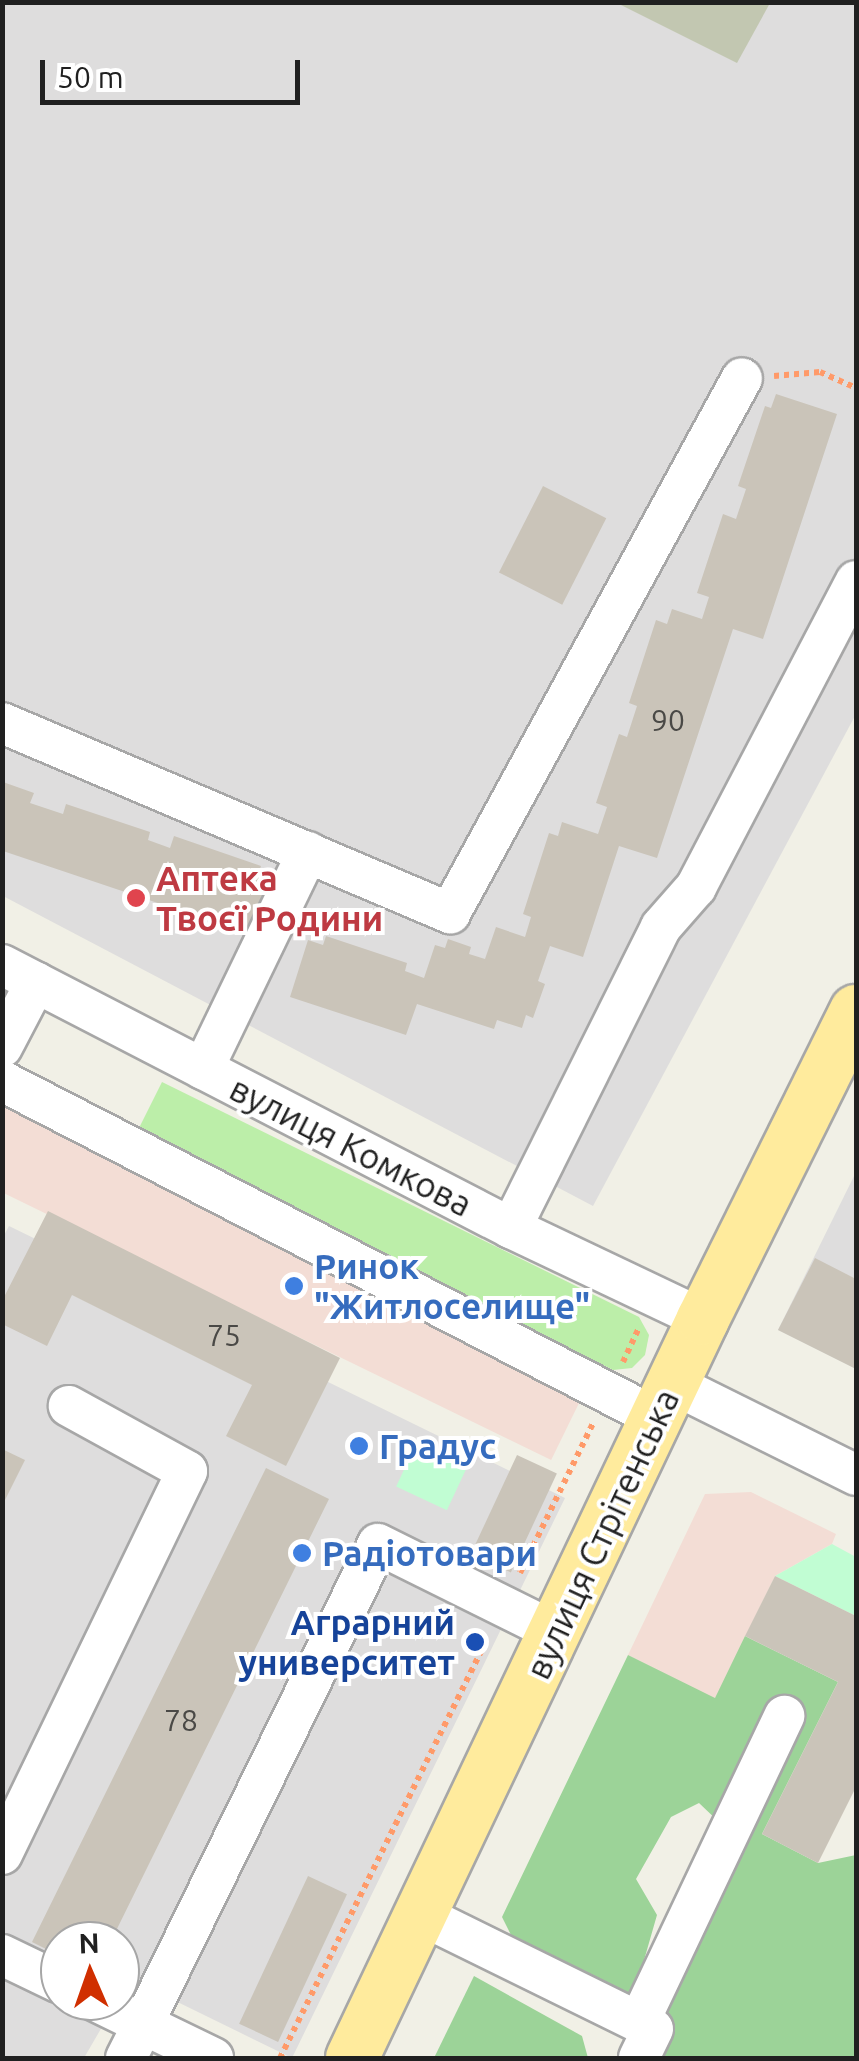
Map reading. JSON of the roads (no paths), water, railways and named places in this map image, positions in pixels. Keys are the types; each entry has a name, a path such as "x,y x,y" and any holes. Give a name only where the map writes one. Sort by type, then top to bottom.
{"main road":[{"name":"вулиця Стрітенська","path":"352,2058 703,1319 856,1011"}],"street":[{"path":"2,723 450,914 742,378"},
{"path":"510,1228 662,927 696,887 856,581"},
{"path":"203,1069 308,852"},
{"path":"2,1047 19,974"},
{"name":"вулиця Комкова","path":"19,974 510,1228 703,1319"},
{"path":"2,1081 665,1401 856,1475"},
{"path":"2,1854 187,1471 69,1406"},
{"path":"135,2041 378,1544 555,1632"},
{"path":"421,1915 639,2040 784,1716"},
{"path":"2,1955 40,1973"},
{"path":"116,2021 135,2041 213,2058"}],"place":[{"name":"Аптека Твоєї Родини","path":"136,898"},
{"name":"Ринок \"Житлоселище\"","path":"294,1286"},
{"name":"Градус","path":"359,1446"},
{"name":"Радіотовари","path":"302,1553"},
{"name":"Аграрний университет","path":"475,1642"}]}
